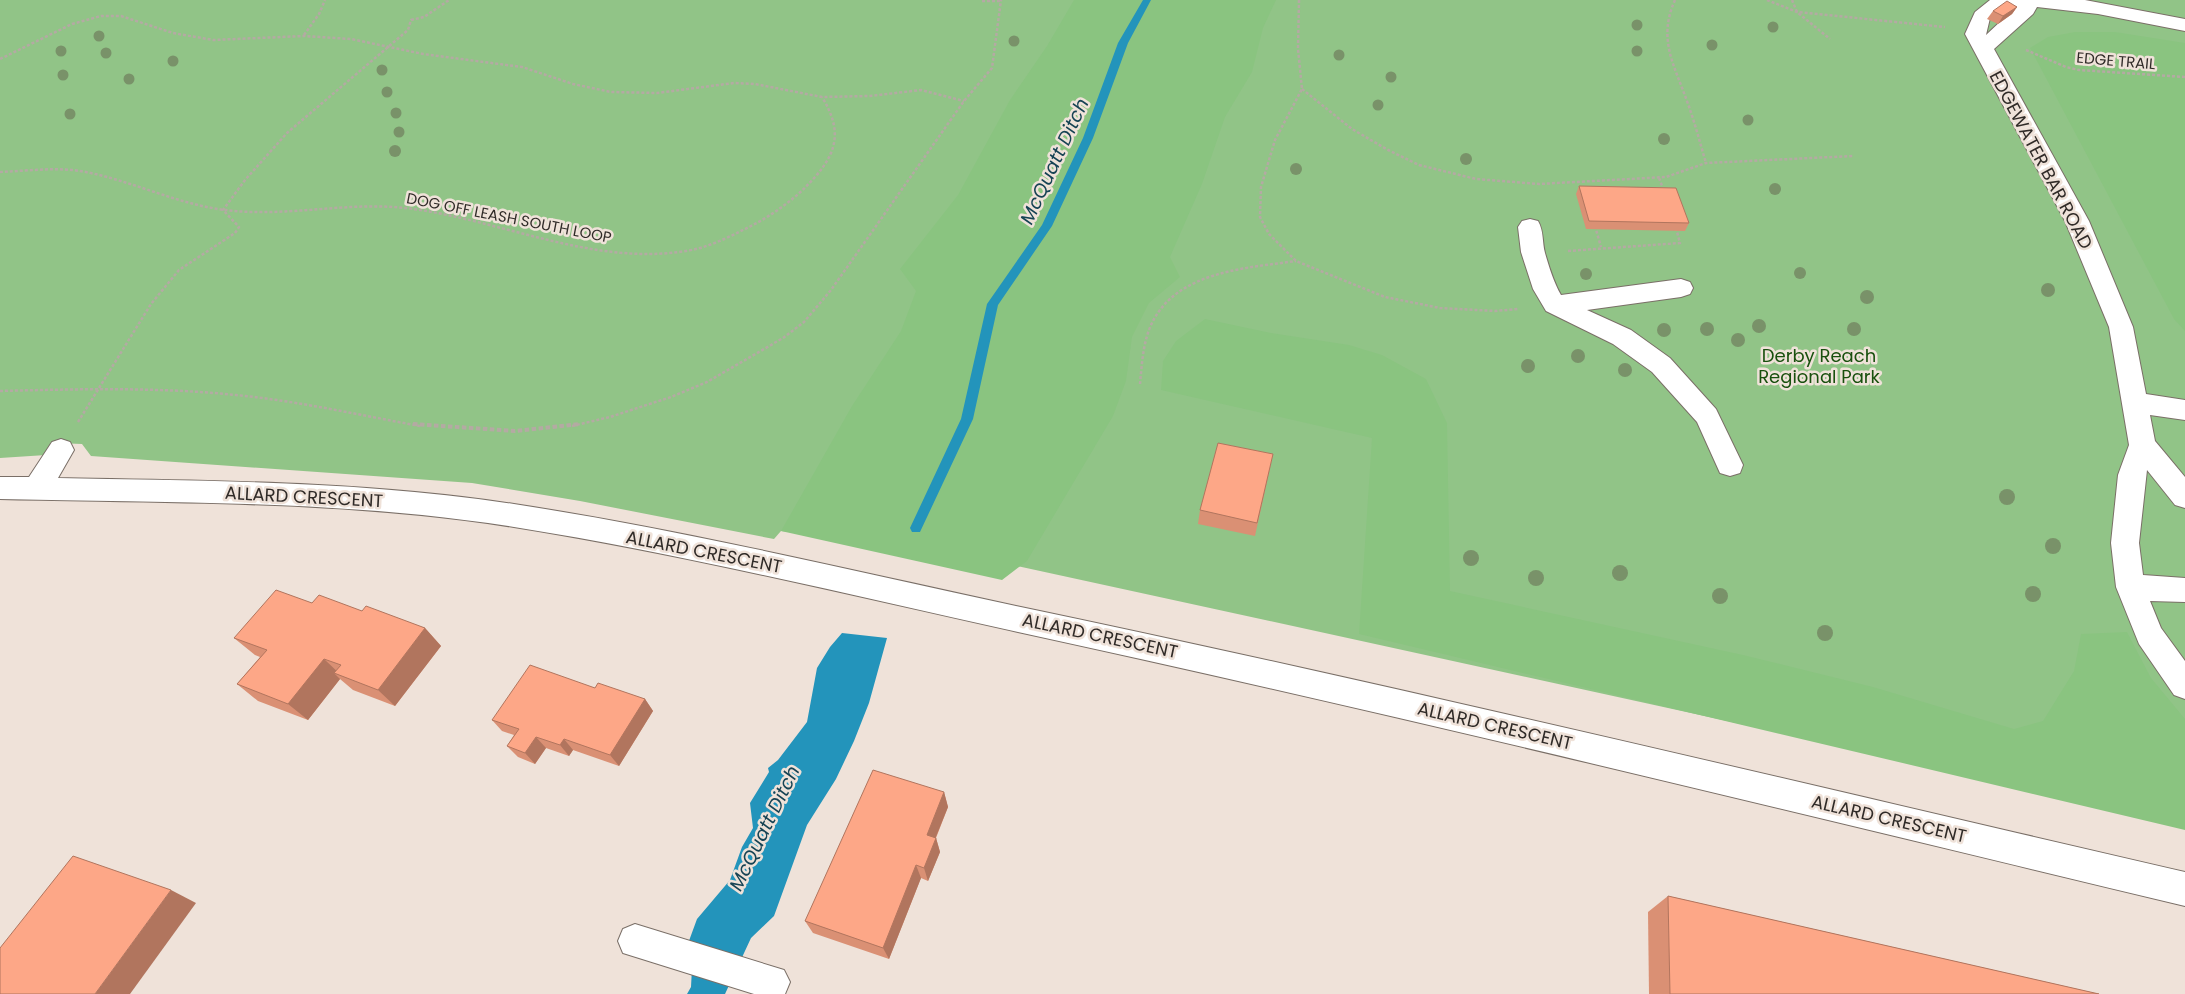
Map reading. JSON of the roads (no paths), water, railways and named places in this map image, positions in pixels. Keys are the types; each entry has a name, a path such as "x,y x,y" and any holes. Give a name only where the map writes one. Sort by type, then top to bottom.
{"street":[{"path":"2010,0 2029,0 2094,7 2185,24"},
{"name":"EDGEWATER BAR ROAD","path":"2010,0 1996,3 1982,13 1977,23 1975,34 2077,221 2121,328 2142,445 2132,475 2125,543 2130,587 2149,635 2185,685"},
{"path":"1982,49 2026,10 2029,0"},
{"path":"1530,226 1534,252 1545,289 1555,305 1622,337 1661,365 1707,416 1730,465"},
{"path":"1555,305 1681,288"},
{"path":"2135,403 2185,410"},
{"path":"2142,445 2185,497"},
{"path":"37,488 61,450"},
{"name":"ALLARD CRESCENT","path":"0,488 278,494 382,501 522,517 693,549 1274,674 2185,889"},
{"path":"2130,587 2185,590"},
{"path":"635,941 674,951 772,982"}],"water":[{"path":"842,633 887,638 869,703 854,741 836,779 807,825 774,916 751,938 725,994 687,994 691,987 692,968 686,949 697,919 730,880 742,847 753,828 750,803 769,772 768,768 778,760 807,722 817,668 830,647"}],"waterway":[{"name":"McQuatt Ditch","path":"916,528 967,419 993,304 1047,226 1088,138 1123,43 1147,0"}],"park label":[{"name":"Derby Reach Regional Park","path":"1819,366"}]}
